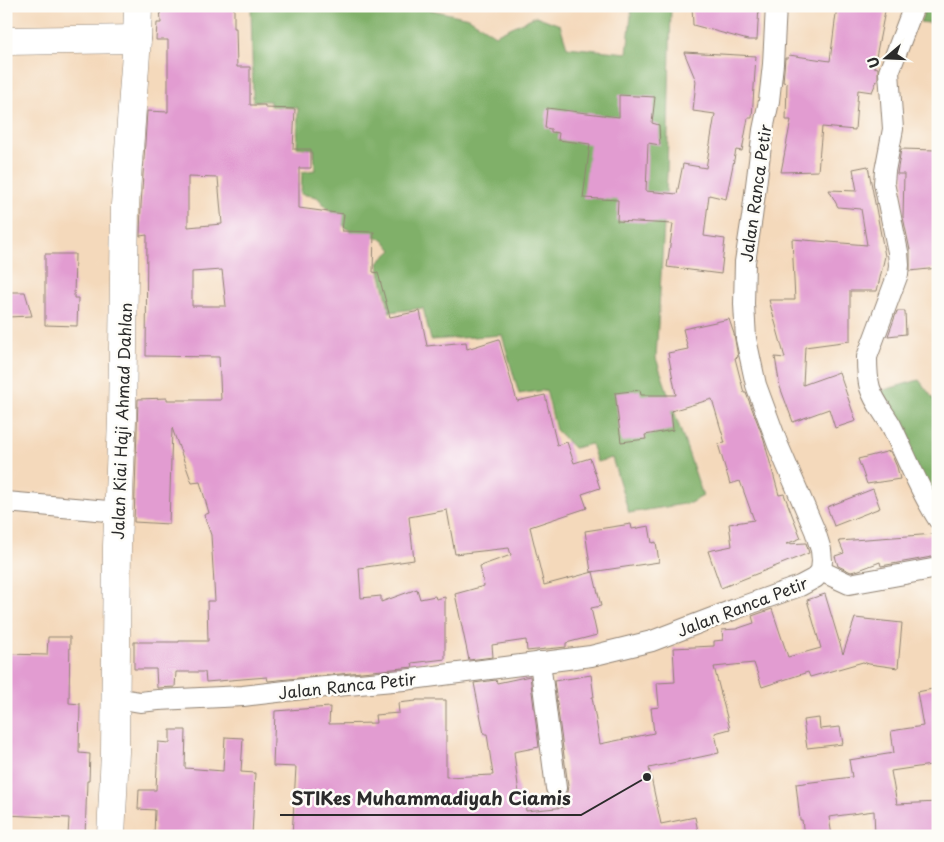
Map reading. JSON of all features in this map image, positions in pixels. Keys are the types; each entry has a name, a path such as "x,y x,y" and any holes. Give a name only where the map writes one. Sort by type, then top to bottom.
{"main road":[{"name":"Jalan Kiai Haji Ahmad Dahlan","path":"111,836 115,752 119,512 123,409 125,205 138,6"},
{"path":"6,41 137,39"}],"street":[{"name":"Jalan Ranca Petir","path":"116,698 140,702 242,696 404,680 591,656 652,641 800,586 815,578 821,571 821,550 756,386 746,339 744,304 745,262 763,130 769,100 776,6"},
{"path":"914,6 889,72 893,129 884,182 898,252 898,274 867,357 866,366 870,389 890,425 919,486 938,519"},
{"path":"6,502 119,512"},
{"path":"821,571 849,584 938,568"},
{"path":"540,662 556,788"}],"green space":[{"path":"251,6 277,9 279,6 412,6 469,18 495,35 536,16 560,25 567,47 627,53 632,6 671,6 667,174 656,358 703,496 690,503 629,513 612,458 597,462 591,444 574,448 556,430 546,390 519,394 502,335 431,340 423,308 390,312 378,263 392,250 383,239 356,234 346,228 317,197 301,194 302,172 315,170 314,149 297,147 298,108 270,106 270,101 253,101"},
{"path":"927,6 938,6 938,24 920,22"},
{"path":"919,380 938,405 938,508 877,392"}],"building":[{"path":"160,6 234,6 237,67 250,67 250,105 265,105 265,108 295,109 293,149 311,149 311,168 299,168 299,208 344,214 342,231 374,232 373,272 378,273 390,317 420,311 427,346 466,342 467,349 499,339 517,401 545,395 557,445 567,442 574,463 590,458 600,488 582,494 587,508 530,527 544,585 593,572 601,606 591,608 597,635 566,643 566,647 527,651 526,640 492,645 493,657 469,660 455,594 484,586 480,566 511,555 509,548 455,554 447,510 409,517 414,560 359,568 361,598 381,596 381,602 417,589 420,599 435,596 436,599 445,597 445,659 412,663 413,667 268,681 267,677 206,682 205,672 176,672 175,687 157,688 156,669 134,669 134,642 208,641 207,601 215,601 211,535 204,515 209,513 200,482 192,483 172,428 169,524 134,522 138,399 221,400 219,357 146,356 147,235 140,236 141,206 147,111 168,112 168,40 156,40 157,23 161,23","holes":["188,177 218,178 222,224 188,227","222,270 226,306 192,306 192,272"]},
{"path":"692,6 759,6 757,40 748,40 693,25"},
{"path":"837,6 886,6 874,67 878,68 878,78 872,92 858,90 855,130 822,127 818,171 781,172 791,120 786,120 787,83 783,82 785,58 788,58 789,55 830,61"},
{"path":"684,52 756,56 752,118 748,118 742,151 736,150 726,199 709,195 704,236 725,239 721,274 667,267 673,224 617,221 618,200 583,198 590,144 558,140 559,133 551,132 551,129 545,128 547,108 619,117 619,95 655,97 652,123 659,125 660,145 648,143 646,191 677,194 683,164 706,168 715,114 693,111 696,81"},
{"path":"901,149 936,150 938,268 910,271 910,250 903,217 904,174 897,174"},
{"path":"868,166 885,256 877,291 850,291 850,341 805,347 803,385 839,372 856,421 835,428 829,409 793,422 780,387 775,357 785,358 769,300 795,300 792,239 867,245 861,209 838,207 829,190 857,191 853,169"},
{"path":"45,254 75,254 74,298 78,298 77,326 45,325"},
{"path":"7,292 25,292 32,316 7,317"},
{"path":"897,311 905,311 906,334 888,336"},
{"path":"729,319 734,334 738,357 735,358 744,393 746,393 763,437 779,495 784,494 801,538 786,544 806,543 809,553 721,588 708,551 732,546 729,524 754,520 740,481 730,484 718,444 725,443 712,399 671,411 673,430 645,435 646,439 621,442 615,393 640,390 641,395 676,395 668,353 688,349 683,329"},
{"path":"890,451 900,479 867,484 858,459"},
{"path":"873,489 880,508 834,526 827,507"},
{"path":"631,524 632,529 649,526 652,543 656,542 659,562 591,572 585,531"},
{"path":"935,534 937,556 881,566 880,562 851,572 838,566 835,556 844,553 839,541"},
{"path":"825,594 843,654 855,618 902,623 898,668 863,662 810,677 808,672 762,687 754,663 714,667 730,729 715,733 719,753 649,768 661,824 695,817 699,836 292,836 296,767 273,766 275,711 330,707 329,724 376,723 375,715 399,713 398,703 416,700 446,700 446,777 493,775 487,734 484,734 474,683 496,680 497,683 530,676 539,747 514,752 519,794 524,794 526,811 566,807 564,797 568,786 554,681 591,675 594,697 592,697 600,744 654,733 651,708 659,707 657,683 675,682 673,648 714,646 714,641 723,640 722,630 736,629 754,623 752,616 772,609 788,657 821,648 807,600"},
{"path":"48,637 70,637 69,703 80,704 79,753 90,754 85,836 68,836 69,818 6,815 6,654 47,655"},
{"path":"938,688 938,764 891,771 897,804 938,802 938,836 875,836 874,811 829,817 832,836 804,836 802,820 800,820 796,784 852,777 849,760 894,753 891,731 923,726 917,692"},
{"path":"819,718 820,729 840,727 843,744 807,748 803,720"},
{"path":"170,730 186,730 185,768 223,771 225,737 243,738 241,772 255,773 252,836 154,836 155,810 138,809 139,790 156,790 158,742 170,743"}],"place":[{"name":"STIKes Muhammadiyah Ciamis","path":"647,777"}]}
